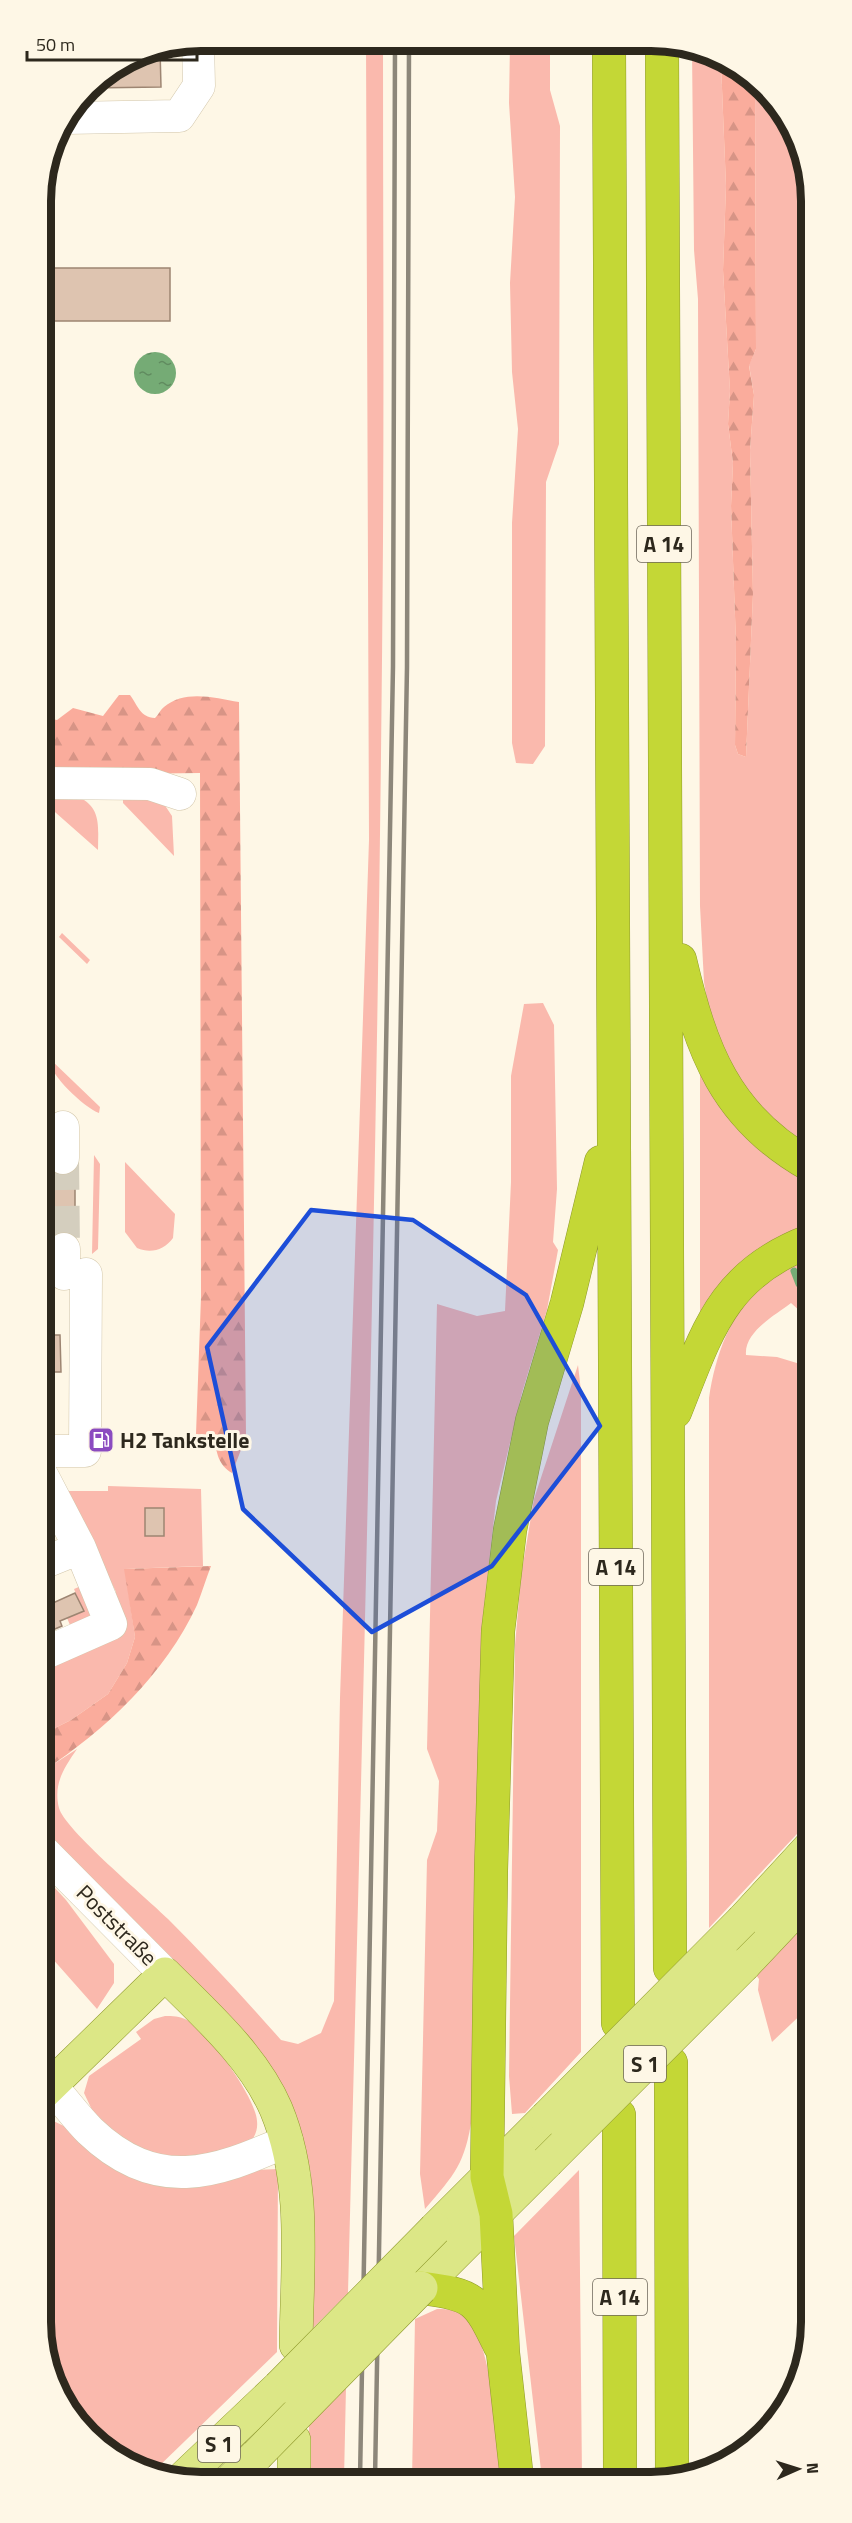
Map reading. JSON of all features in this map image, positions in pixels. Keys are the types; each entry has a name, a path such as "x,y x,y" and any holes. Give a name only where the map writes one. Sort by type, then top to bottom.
{"highway":[{"name":"A 14","path":"609,51 618,2023"},
{"name":"A 14","path":"662,51 670,1968"},
{"path":"667,906 691,1008 706,1050 724,1085 752,1122 781,1148 801,1160"},
{"path":"516,2472 503,2353 496,2214 487,2177 491,1871 498,1631 510,1530 532,1421 567,1303 613,1111"},
{"path":"668,1428 707,1331 730,1295 754,1270 784,1251 801,1244"},
{"name":"A 14","path":"671,2063 672,2471"},
{"name":"A 14","path":"619,2115 620,2472"},
{"path":"421,2288 468,2298 483,2312 503,2353"}],"main road":[{"name":"S 1","path":"191,2471 257,2408 743,1920 801,1857"},
{"name":"S 1","path":"240,2472 744,1965 801,1905"},
{"path":"51,2085 165,1974 237,2048 275,2107 287,2141 298,2209 296,2345"},
{"path":"294,2440 294,2472"}],"street":[{"path":"77,118 179,116 199,86 198,51"},
{"path":"51,783 150,784 180,794"},
{"path":"63,1127 63,1158"},
{"path":"51,1451 85,1451 71,1265"},
{"path":"51,1492 80,1548 111,1624 51,1650"},
{"path":"51,1560 80,1548"},
{"name":"Poststraße","path":"51,1859 165,1974"},
{"path":"51,2093 91,2131 122,2156 160,2171 200,2172 215,2169 287,2141"}],"highlighted area":[{"path":"311,1210 413,1220 526,1295 600,1426 492,1566 372,1632 243,1509 207,1347"}],"shaded area":[{"path":"366,51 383,51 383,540 378,978 365,1636 348,2293 312,2329 311,2174 297,2121 103,1891 51,1842 51,1766 77,1749 64,1770 57,1791 59,1808 64,1818 108,1864 183,1934 281,2040 298,2044 321,2033 334,2001 340,1698 369,840"},
{"path":"510,51 550,51 550,90 560,126 559,444 546,482 545,746 533,764 516,763 512,743 512,523 518,429 512,372 510,283 515,197 509,103"},
{"path":"692,57 721,68 726,186 723,270 730,391 728,424 733,463 731,506 736,643 735,745 738,754 746,757 753,594 750,450 754,395 749,365 756,349 755,93 770,110 790,144 801,191 801,1145 787,1136 735,1084 711,1024 704,982 700,906 698,299 694,250"},
{"path":"123,796 162,801 172,816 174,856 123,803"},
{"path":"78,797 91,806 97,819 98,850 51,809 51,798"},
{"path":"62,933 90,960 87,964 59,937"},
{"path":"543,1003 554,1025 557,1189 553,1242 558,1250 547,1310 522,1393 496,1501 482,1625 472,2117 462,2158 451,2177 425,2209 420,2174 427,1860 437,1831 439,1781 427,1749 437,1304 477,1316 505,1311 511,1182 511,1076 524,1004"},
{"path":"51,1060 100,1107 99,1113 68,1089 54,1072"},
{"path":"700,1060 801,1168 801,1236 700,1321"},
{"path":"94,1155 100,1164 98,1249 92,1254"},
{"path":"125,1162 175,1214 173,1238 161,1248 147,1251 137,1248 125,1232"},
{"path":"801,1262 801,1312 791,1303 761,1325 750,1339 746,1355 777,1357 801,1364 801,1830 709,1928 709,1398 722,1345 738,1313 761,1285 788,1267"},
{"path":"578,1365 581,1391 581,2052 525,2113 512,2114 509,2076 515,1645 521,1576 534,1499"},
{"path":"108,1486 201,1489 203,1566 125,1569 135,1637 127,1663 108,1694 71,1720 51,1730 51,1665 116,1637 109,1596 116,1592 67,1491 108,1491"},
{"path":"88,1583 103,1620 73,1632 67,1618 83,1611 74,1589"},
{"path":"51,1884 114,1964 114,1983 97,2009 51,1957"},
{"path":"801,1929 801,2014 772,2042 758,1990 759,1979 756,1975"},
{"path":"165,2016 182,2018 196,2027 207,2037 240,2082 249,2097 257,2121 255,2135 250,2143 176,2163 124,2146 93,2112 84,2093 89,2076 141,2039 136,2032 154,2019"},
{"path":"51,2120 66,2127 128,2176 278,2169 277,2352 159,2466 126,2452 95,2428 76,2405 66,2388 52,2342"},
{"path":"579,2170 582,2472 541,2472 514,2236"},
{"path":"437,2309 445,2309 464,2316 476,2332 488,2371 501,2472 412,2472 415,2319"},
{"path":"346,2387 344,2472 308,2472 309,2424"}],"green space":[{"path":"721,68 755,93 756,349 749,366 754,395 750,450 753,594 746,757 738,754 735,745 736,643 731,506 733,463 728,424 730,391 723,270 726,186"},
{"path":"119,695 130,695 146,716 155,718 172,701 191,696 239,702 246,1437 232,1473 221,1462 214,1438 196,1434 201,1297 200,773 51,775 51,719 57,720 73,708 103,716"},
{"path":"211,1566 197,1605 184,1630 151,1677 111,1719 51,1765 51,1730 71,1720 108,1694 127,1663 135,1637 124,1569"}],"water":[{"path":"155,352 163,353 170,358 175,365 175,381 170,388 163,393 155,394 147,393 140,388 135,381 134,373 135,365 140,358 147,353"}],"building":[{"path":"160,57 161,87 102,88 135,66"},
{"path":"51,268 170,268 170,321 51,321"},
{"path":"51,1170 55,1174 64,1176 75,1171 75,1235 65,1231 56,1233 51,1238"},
{"path":"51,1335 60,1335 61,1372 51,1372"},
{"path":"145,1508 164,1508 164,1536 145,1536"},
{"path":"75,1593 84,1611 60,1621 62,1626 51,1631 51,1599 53,1603"}],"waterway":[{"path":"794,1271 801,1286"}],"tunnel":[{"path":"63,1158 64,1249"}],"railway":[{"path":"360,2472 393,666 395,51"},
{"path":"375,2472 407,667 409,51"}],"place":[{"name":"H2 Tankstelle","path":"101,1440"}]}
